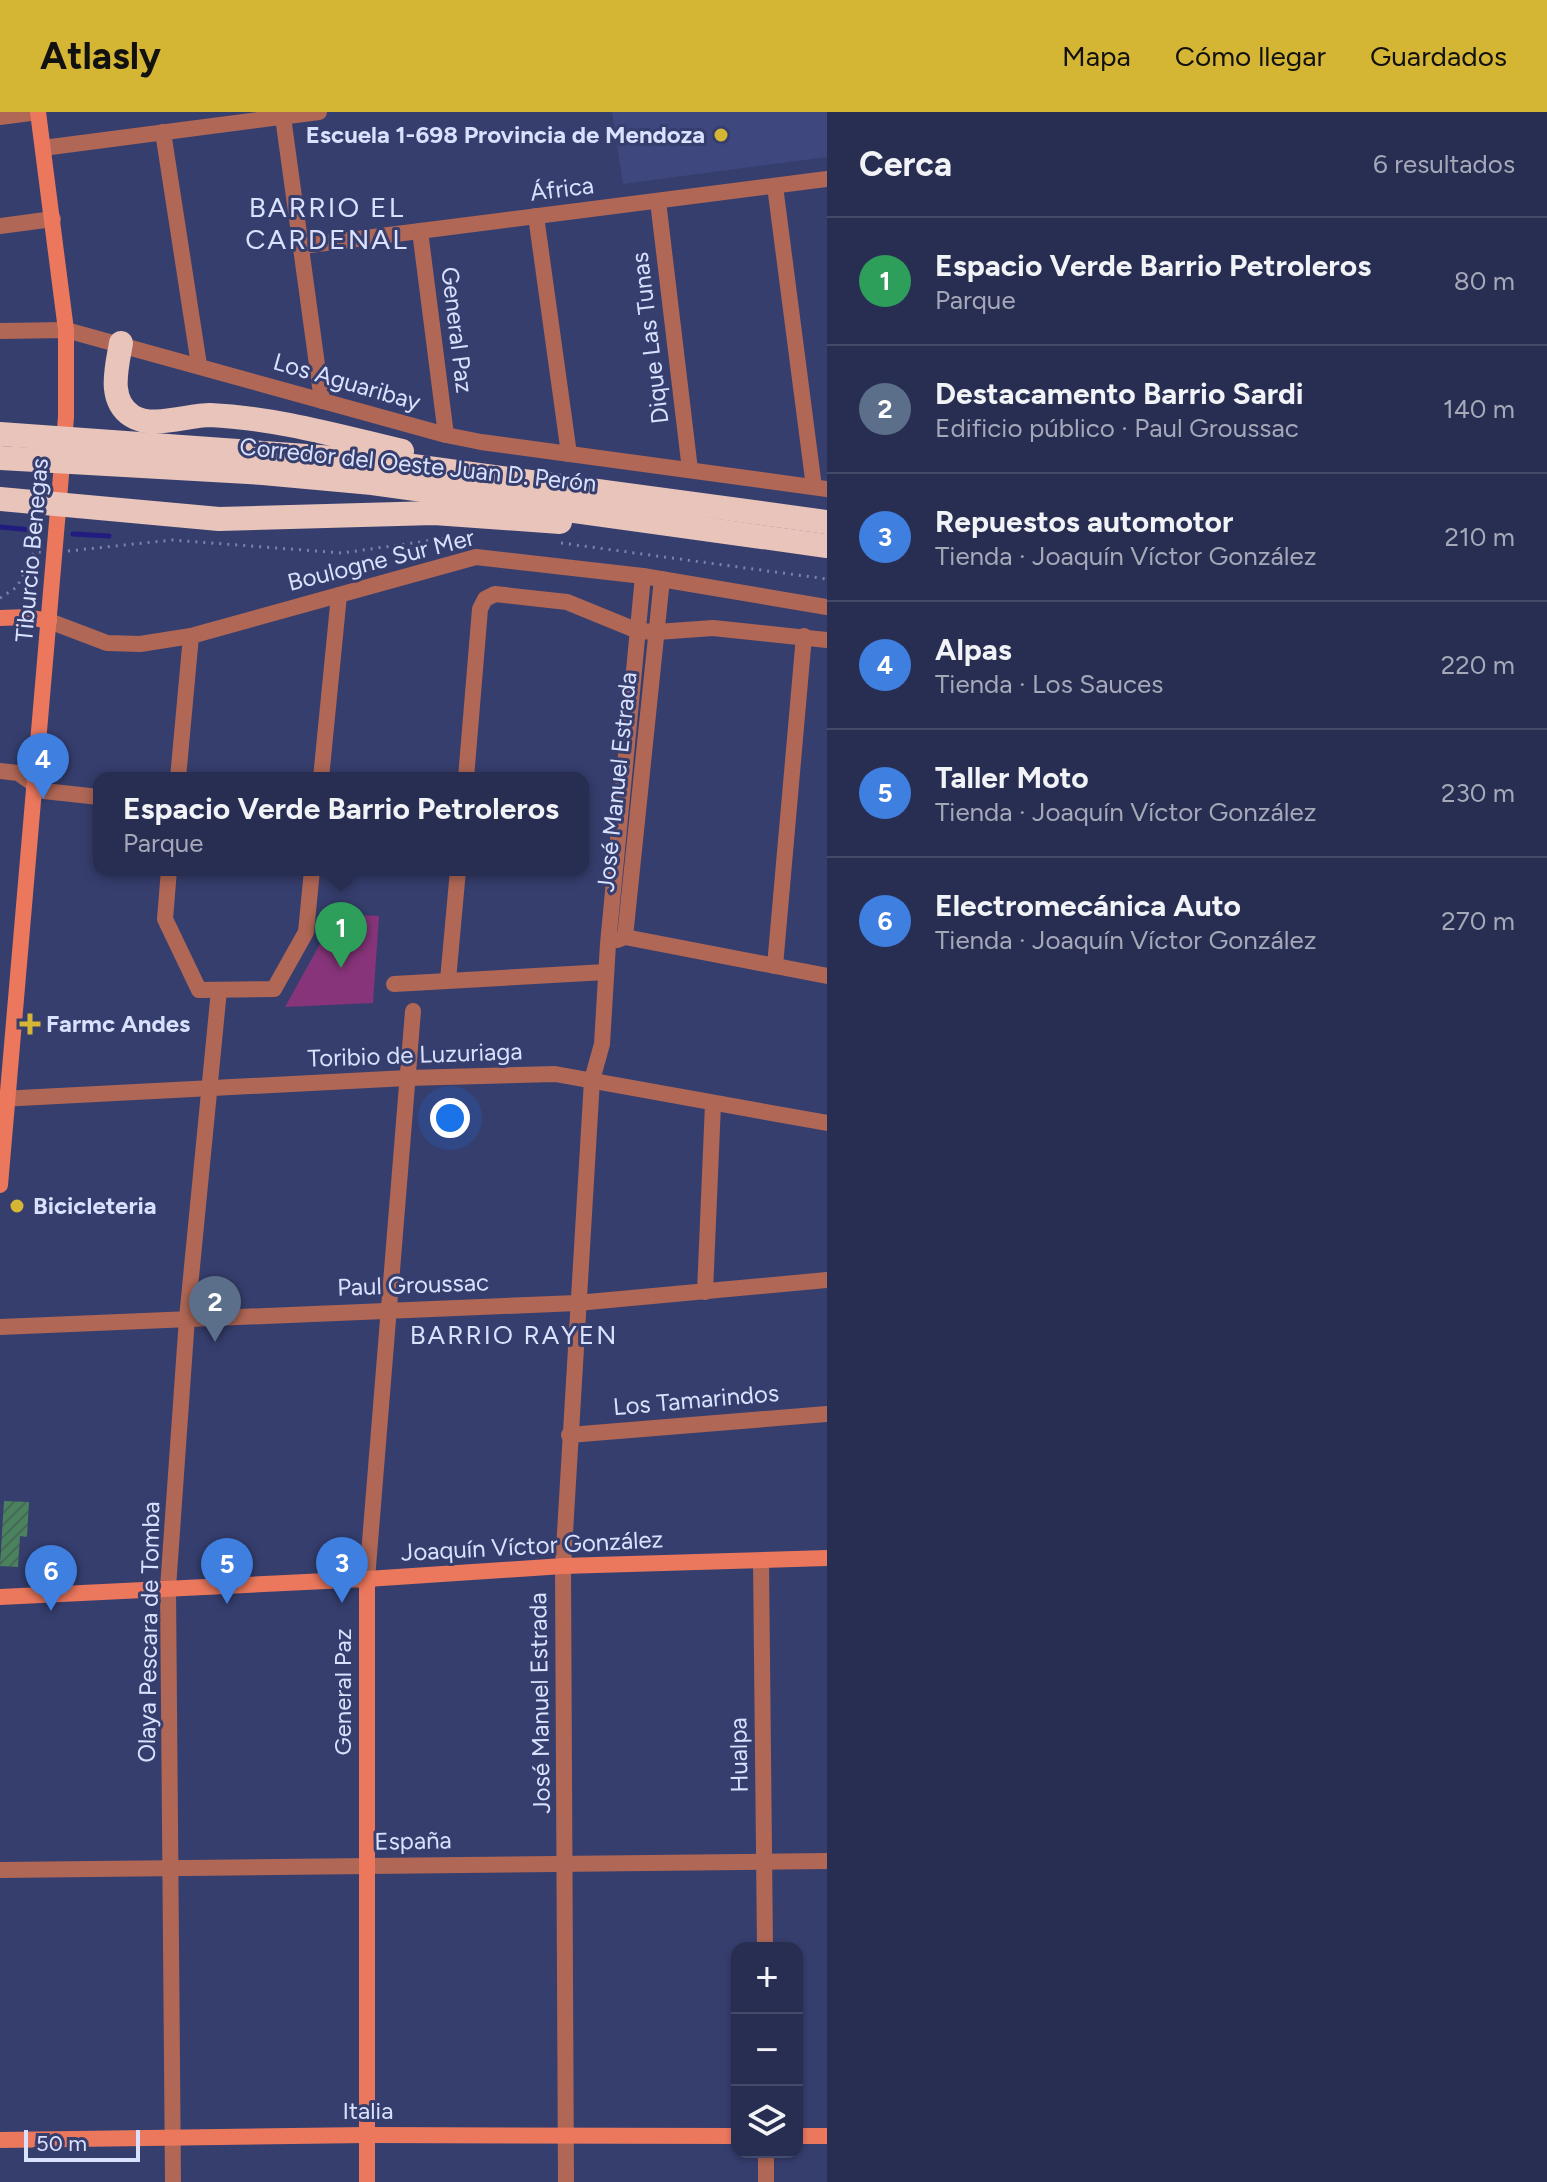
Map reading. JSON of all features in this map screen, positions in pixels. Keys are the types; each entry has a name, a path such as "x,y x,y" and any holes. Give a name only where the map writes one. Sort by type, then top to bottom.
{"highway":[{"path":"121,343 115,393 120,405 141,421 204,415 280,422 529,480"},
{"name":"Corredor del Oeste Juan D. Perón","path":"0,434 28,436 92,452 372,483 827,546"},
{"name":"Corredor del Oeste Juan D. Perón","path":"0,458 30,460 92,452 376,461 827,522"},
{"path":"0,499 219,519 434,513 577,524 638,519"}],"main road":[{"name":"Tiburcio Benegas","path":"0,1185 3,1099 61,504 67,385 66,330 38,112"},
{"name":"Boulogne Sur Mer","path":"0,618 27,617 49,621"},
{"name":"Joaquín Víctor González","path":"0,1597 563,1566 827,1558"},
{"name":"General Paz","path":"367,1579 367,2182"},
{"name":"Italia","path":"0,2140 173,2136 731,2136"},
{"path":"803,2136 827,2136"}],"street":[{"path":"0,117 38,112"},
{"path":"43,148 163,132 234,118 283,117 319,112"},
{"path":"283,117 322,401"},
{"path":"163,132 199,365"},
{"name":"África","path":"302,246 827,179"},
{"path":"775,186 821,488"},
{"name":"Dique Las Tunas","path":"658,201 690,470"},
{"path":"536,216 569,454"},
{"path":"0,226 53,219"},
{"name":"General Paz","path":"420,231 446,435"},
{"name":"Los Aguaribay","path":"0,331 66,330 446,435 821,488"},
{"name":"Boulogne Sur Mer","path":"49,621 107,643 140,644 191,636 476,557 643,576 827,607"},
{"name":"José Manuel Estrada","path":"566,2182 563,1566 569,1435 592,1080 602,1044 608,944 643,576"},
{"name":"José Manuel Estrada","path":"625,937 662,579"},
{"path":"466,772 480,609 485,599 495,594 567,602 638,631 713,628 827,640"},
{"path":"322,772 339,595"},
{"path":"179,772 191,636"},
{"path":"775,966 804,636"},
{"path":"0,771 18,773 34,786 56,793 93,796"},
{"path":"169,876 165,919 199,990 274,989 306,932 311,876"},
{"path":"448,980 457,876"},
{"path":"608,944 625,937 827,976"},
{"path":"394,984 606,972"},
{"name":"Olaya Pescara de Tomba","path":"173,2182 168,1588 187,1318 219,990"},
{"name":"General Paz","path":"367,1579 413,1011"},
{"name":"Toribio de Luzuriaga","path":"3,1099 407,1078 555,1074 827,1123"},
{"path":"705,1292 713,1104"},
{"name":"Paul Groussac","path":"0,1327 577,1303 827,1280"},
{"name":"Los Tamarindos","path":"569,1435 827,1414"},
{"name":"Hualpa","path":"761,1561 765,1942"},
{"name":"España","path":"0,1870 827,1861"},
{"path":"766,2158 766,2182"}],"path":[{"path":"0,598 17,587 34,552 172,540 342,553 470,535"},
{"path":"549,541 827,579"}],"shaded area":[{"name":"Escuela 1-698 Provincia de Mendoza","path":"612,112 827,112 827,157 623,184"},
{"path":"328,914 379,916 373,1003 285,1007 326,933"}],"building":[{"path":"4,1501 29,1502 27,1537 20,1536 18,1567 0,1566"}],"waterway":[{"path":"0,527 42,531"},
{"path":"73,534 109,536"}],"place":[{"name":"Escuela 1-698 Provincia de Mendoza","path":"721,135"},
{"name":"Alpas","path":"43,799"},
{"name":"Espacio Verde Barrio Petroleros","path":"341,968"},
{"name":"Farmc Andes","path":"30,1024"},
{"name":"Bicicleteria","path":"17,1206"},
{"name":"Destacamento Barrio Sardi","path":"215,1342"},
{"name":"Repuestos automotor","path":"342,1603"},
{"name":"Taller Moto","path":"227,1604"},
{"name":"Electromecánica Auto","path":"51,1611"}],"district":[{"name":"BARRIO EL CARDENAL","path":"327,223"},
{"name":"BARRIO RAYEN","path":"514,1335"}]}
